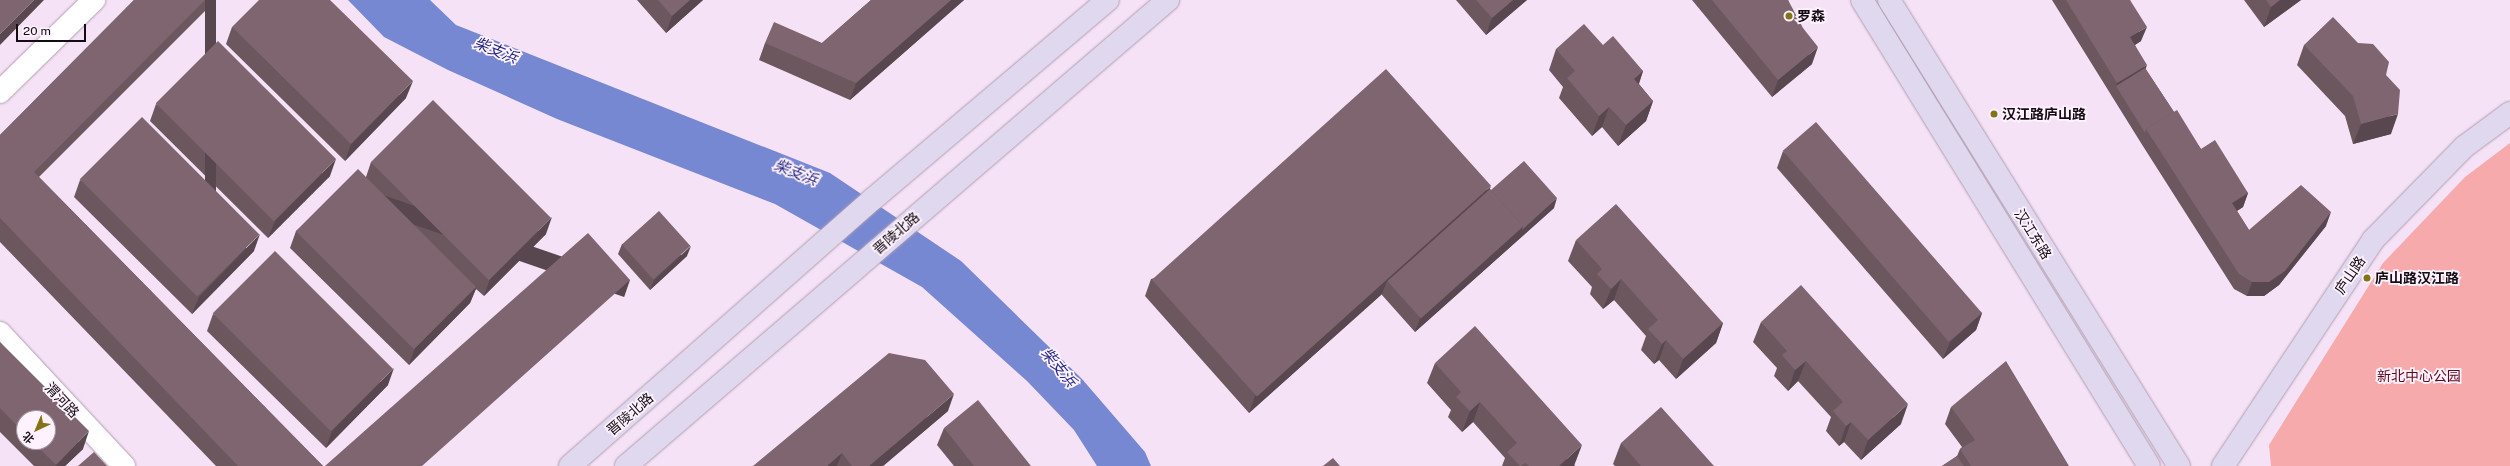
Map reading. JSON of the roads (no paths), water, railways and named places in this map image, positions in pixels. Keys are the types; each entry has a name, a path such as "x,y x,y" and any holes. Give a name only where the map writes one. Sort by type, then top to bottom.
{"main road":[{"name":"晋陵北路","path":"570,466 873,199 1108,0"},
{"name":"晋陵北路","path":"626,466 1168,0"},
{"name":"汉江东路","path":"1862,0 2149,466"},
{"name":"汉江东路","path":"1890,0 2179,466"},
{"name":"庐山路","path":"2223,466 2373,240 2464,147 2510,113"}],"street":[{"path":"0,92 94,0"},
{"name":"渭河路","path":"0,333 124,466"}],"water":[{"name":"柴支浜","path":"348,0 430,0 456,25 830,173 961,261 1082,379 1145,452 1151,466 1097,466 1074,430 1027,381 922,287 775,204 557,119 448,70 384,37"}],"place":[{"name":"罗森","path":"1789,16"},
{"name":"汉江路庐山路","path":"1994,114"},
{"name":"庐山路汉江路","path":"2367,278"}],"park label":[{"name":"新北中心公园","path":"2419,376"}]}
